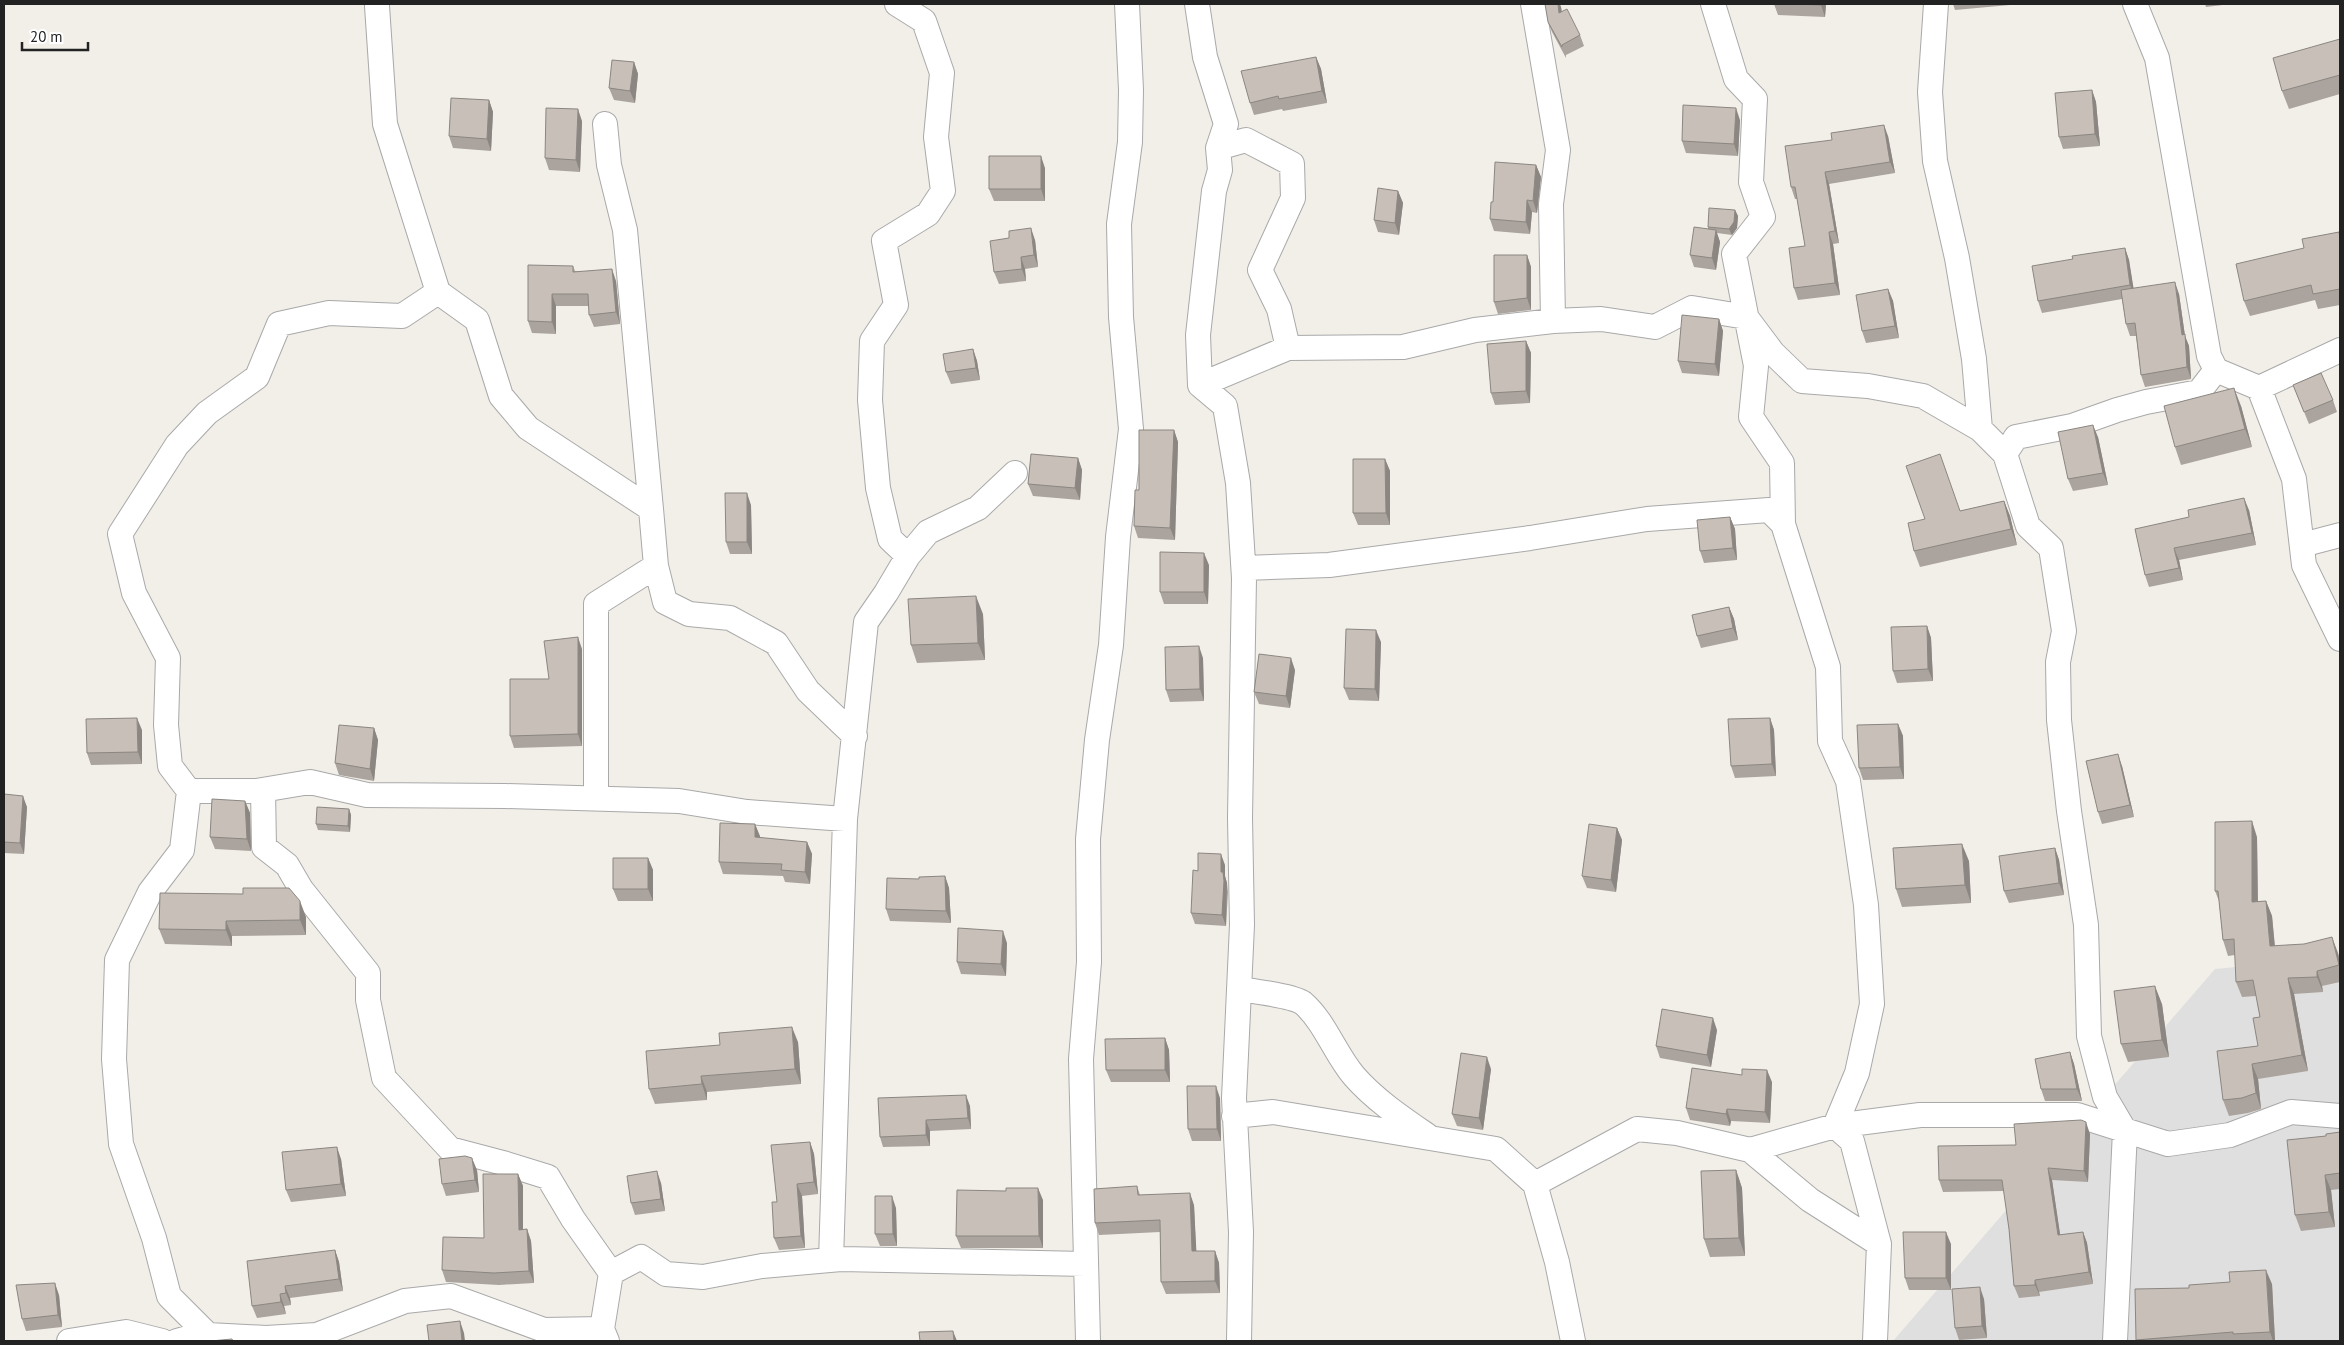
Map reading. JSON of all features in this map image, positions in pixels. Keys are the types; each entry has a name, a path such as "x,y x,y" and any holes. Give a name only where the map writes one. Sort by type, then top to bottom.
{"street":[{"path":"897,4 924,21 942,73 936,137 943,191 928,214 884,241 896,305 872,340 870,400 878,488 890,539 908,556"},
{"path":"1088,1341 1081,1059 1089,962 1088,839 1097,740 1111,645 1118,537 1131,429 1121,317 1119,224 1130,142 1131,90 1127,4"},
{"path":"1197,4 1205,57 1226,124 1218,148 1220,170 1214,191 1198,335 1200,385 1225,406 1238,483 1244,568 1240,818 1242,925 1234,1116 1241,1232 1240,1341"},
{"path":"1533,4 1558,150 1551,204 1553,321"},
{"path":"1713,4 1736,79 1756,99 1751,182 1763,217 1734,254 1756,366 1751,418 1782,463 1783,524 1828,667 1830,741 1848,781 1866,905 1872,1004 1857,1073 1835,1126"},
{"path":"1936,4 1930,92 1935,162 1957,258 1974,359 1980,429"},
{"path":"2133,5 2157,58 2209,356 2216,370 2259,388 2294,479 2304,565 2340,639"},
{"path":"377,6 385,124 438,292 477,320 501,396 528,428 651,509"},
{"path":"605,124 609,164 625,230 656,566 665,602 689,614 730,618 776,643 808,691 855,736"},
{"path":"1218,148 1246,140 1292,164 1294,198 1260,270 1279,309 1288,348"},
{"path":"263,790 264,846 287,865 301,889 368,972 368,1000 384,1078 450,1150 504,1163 548,1177 573,1219 612,1273 605,1335 544,1330 451,1296 404,1300 317,1335 266,1338 208,1336 169,1296 154,1238 121,1144 114,1059 117,960 150,892 182,850 189,791 170,766 166,725 168,658 134,593 120,534 177,445 207,412 257,377 279,324 329,313 402,316 438,292"},
{"path":"1200,385 1288,348 1403,347 1475,330 1553,321 1601,320 1655,327 1692,308 1746,317 1773,353 1802,380 1868,386 1923,396 1980,429 2005,454 2028,526 2051,548 2064,631 2058,662 2059,720 2069,811 2086,925 2089,1036 2105,1097 2125,1131 2116,1341"},
{"path":"2259,388 2340,350"},
{"path":"2005,454 2016,437 2072,426 2146,402 2199,392 2216,370"},
{"path":"831,1260 845,819 866,622 908,556 928,532 978,508 1015,473"},
{"path":"1244,568 1329,565 1390,558 1647,519 1769,510 1783,524"},
{"path":"2302,545 2340,535"},
{"path":"596,798 596,604 656,566"},
{"path":"189,791 263,790 310,782 368,795 679,801 747,812 845,819"},
{"path":"1239,989 1276,995 1302,1002 1322,1027 1353,1075 1388,1107 1432,1139"},
{"path":"1234,1116 1272,1112 1496,1149 1535,1184 1557,1262 1573,1341"},
{"path":"1750,1150 1835,1126 1920,1115 2077,1115 2168,1144 2230,1135 2291,1112 2340,1116"},
{"path":"1835,1126 1852,1141 1879,1244 1875,1341"},
{"path":"1535,1184 1637,1128 1677,1132 1750,1150 1810,1200 1879,1244"},
{"path":"612,1273 641,1257 666,1274 703,1277 762,1266 831,1260 1085,1264"},
{"path":"69,1341 126,1332 162,1341"},
{"path":"177,1341 205,1333"}],"shaded area":[{"path":"2340,957 2340,1341 1893,1341 2215,969"}],"building":[{"path":"1545,4 1558,4 1559,13 1567,9 1580,35 1562,45 1562,47 1548,22"},
{"path":"2340,39 2340,75 2282,91 2273,58"},
{"path":"1316,57 1322,91 1279,99 1278,96 1250,103 1241,71"},
{"path":"612,60 634,62 630,91 609,88"},
{"path":"2092,90 2095,134 2059,137 2055,93"},
{"path":"451,98 489,100 487,139 449,136"},
{"path":"1683,105 1736,108 1734,144 1682,141"},
{"path":"546,108 578,109 576,160 545,158"},
{"path":"1884,125 1890,162 1825,172 1835,231 1829,232 1835,283 1794,288 1789,248 1805,246 1795,187 1791,187 1785,146 1832,140 1831,133"},
{"path":"989,156 1041,156 1041,189 989,189"},
{"path":"1495,162 1536,165 1533,201 1527,200 1526,222 1490,219 1491,202 1493,202"},
{"path":"1378,188 1398,191 1395,223 1374,220"},
{"path":"1709,208 1735,210 1734,222 1729,229 1708,227"},
{"path":"1694,227 1716,230 1712,258 1690,255"},
{"path":"1031,228 1034,255 1021,257 1022,269 994,272 990,241 1009,238 1009,231"},
{"path":"2339,232 2340,289 2313,294 2311,285 2244,301 2236,264 2304,248 2302,239"},
{"path":"2125,248 2130,285 2038,301 2032,266 2073,259 2072,256"},
{"path":"1494,255 1527,255 1527,298 1494,302"},
{"path":"528,265 573,266 573,272 612,269 616,312 589,315 588,294 552,294 552,322 528,321"},
{"path":"2175,282 2182,335 2185,334 2187,367 2141,375 2135,323 2126,324 2121,290"},
{"path":"1888,289 1895,326 1862,331 1856,295"},
{"path":"1682,315 1719,319 1715,364 1678,361"},
{"path":"1526,341 1526,391 1491,393 1487,344"},
{"path":"973,349 976,368 946,372 943,354"},
{"path":"2321,373 2333,400 2304,412 2293,385"},
{"path":"2234,388 2245,429 2175,447 2164,406"},
{"path":"2093,425 2103,473 2068,479 2058,432"},
{"path":"1139,430 1174,430 1170,528 1134,526 1135,490 1139,490"},
{"path":"1031,454 1078,458 1075,488 1028,484"},
{"path":"1940,454 1960,511 2004,501 2011,529 1914,551 1908,523 1925,519 1906,466"},
{"path":"1353,459 1385,459 1386,513 1353,513"},
{"path":"725,493 747,493 747,542 726,542"},
{"path":"2244,498 2252,533 2174,548 2179,568 2145,575 2135,529 2189,517 2188,510"},
{"path":"1730,517 1733,548 1700,551 1697,520"},
{"path":"1160,552 1204,553 1204,592 1160,592"},
{"path":"976,596 978,643 911,645 908,599"},
{"path":"1729,607 1733,628 1697,636 1692,615"},
{"path":"1927,626 1928,669 1893,671 1891,627"},
{"path":"1346,629 1376,630 1375,689 1344,688"},
{"path":"578,637 578,734 510,736 510,679 549,679 544,641"},
{"path":"1199,646 1200,689 1166,690 1165,647"},
{"path":"1259,654 1291,658 1286,696 1254,692"},
{"path":"137,718 138,752 87,753 86,719"},
{"path":"1770,718 1772,764 1731,766 1728,719"},
{"path":"1898,724 1900,767 1859,768 1857,725"},
{"path":"339,725 374,728 370,769 335,763"},
{"path":"2118,754 2130,805 2098,812 2086,761"},
{"path":"4,794 23,796 20,843 4,842"},
{"path":"212,799 245,801 247,839 210,837"},
{"path":"317,807 349,809 348,826 316,824"},
{"path":"2252,821 2252,902 2266,901 2270,946 2304,944 2332,937 2339,965 2317,971 2317,977 2288,978 2302,1055 2252,1064 2256,1093 2242,1098 2223,1100 2217,1051 2258,1046 2253,1018 2260,1017 2253,980 2236,982 2234,939 2223,940 2218,891 2215,891 2215,822"},
{"path":"720,823 755,824 755,837 807,842 805,872 781,870 782,864 719,862"},
{"path":"1589,824 1617,828 1611,880 1582,876"},
{"path":"1962,844 1965,885 1896,889 1893,848"},
{"path":"2055,848 2059,883 2004,891 1999,856"},
{"path":"1198,853 1221,854 1221,872 1223,872 1224,881 1222,915 1191,913 1193,870 1198,871"},
{"path":"613,858 648,858 648,889 613,889"},
{"path":"945,876 946,911 886,909 887,878 919,879 919,877"},
{"path":"243,888 289,888 300,901 300,920 226,921 226,930 159,929 160,893 243,894"},
{"path":"958,928 1003,931 1001,964 957,962"},
{"path":"2155,986 2162,1040 2121,1044 2114,991"},
{"path":"1662,1009 1713,1018 1707,1055 1656,1046"},
{"path":"792,1027 795,1069 701,1076 702,1084 649,1089 646,1051 720,1045 719,1033"},
{"path":"1165,1038 1165,1070 1106,1070 1105,1039"},
{"path":"2070,1052 2077,1089 2041,1089 2035,1059"},
{"path":"1461,1053 1487,1057 1479,1118 1452,1114"},
{"path":"1692,1068 1742,1075 1742,1069 1767,1070 1765,1112 1727,1109 1726,1114 1686,1108"},
{"path":"1187,1086 1216,1086 1217,1129 1188,1129"},
{"path":"966,1095 968,1118 926,1120 926,1135 880,1137 878,1098"},
{"path":"2081,1120 2086,1122 2084,1171 2048,1168 2058,1235 2083,1232 2089,1272 2035,1280 2035,1285 2014,1286 2002,1180 1939,1180 1938,1146 2016,1145 2014,1124"},
{"path":"2340,1132 2340,1173 2325,1175 2329,1212 2295,1215 2287,1140 2326,1136 2326,1134"},
{"path":"810,1142 814,1182 797,1184 801,1236 774,1238 772,1202 777,1202 771,1145"},
{"path":"337,1147 341,1184 286,1190 282,1152"},
{"path":"465,1156 472,1158 475,1180 442,1184 439,1159"},
{"path":"1736,1170 1739,1238 1704,1239 1701,1171"},
{"path":"657,1171 661,1199 631,1203 627,1176"},
{"path":"483,1174 518,1174 519,1230 527,1229 529,1271 494,1273 442,1270 443,1237 484,1238"},
{"path":"1137,1186 1138,1195 1190,1193 1192,1251 1215,1251 1215,1281 1161,1282 1160,1220 1095,1223 1094,1189"},
{"path":"1006,1188 1038,1188 1039,1236 956,1236 957,1190 1006,1191"},
{"path":"875,1196 892,1196 893,1234 875,1234"},
{"path":"1903,1232 1946,1232 1946,1278 1905,1278"},
{"path":"335,1250 339,1279 285,1286 286,1293 280,1294 281,1302 252,1306 247,1261"},
{"path":"2266,1270 2270,1332 2233,1334 2233,1332 2136,1340 2135,1289 2189,1288 2189,1285 2230,1282 2229,1272"},
{"path":"55,1283 58,1315 22,1319 16,1285"},
{"path":"1980,1287 1982,1326 1955,1328 1952,1289"},
{"path":"460,1321 462,1341 429,1341 427,1325"},
{"path":"953,1331 954,1341 920,1341 919,1332"},
{"path":"232,1339 233,1341 211,1341"}]}
